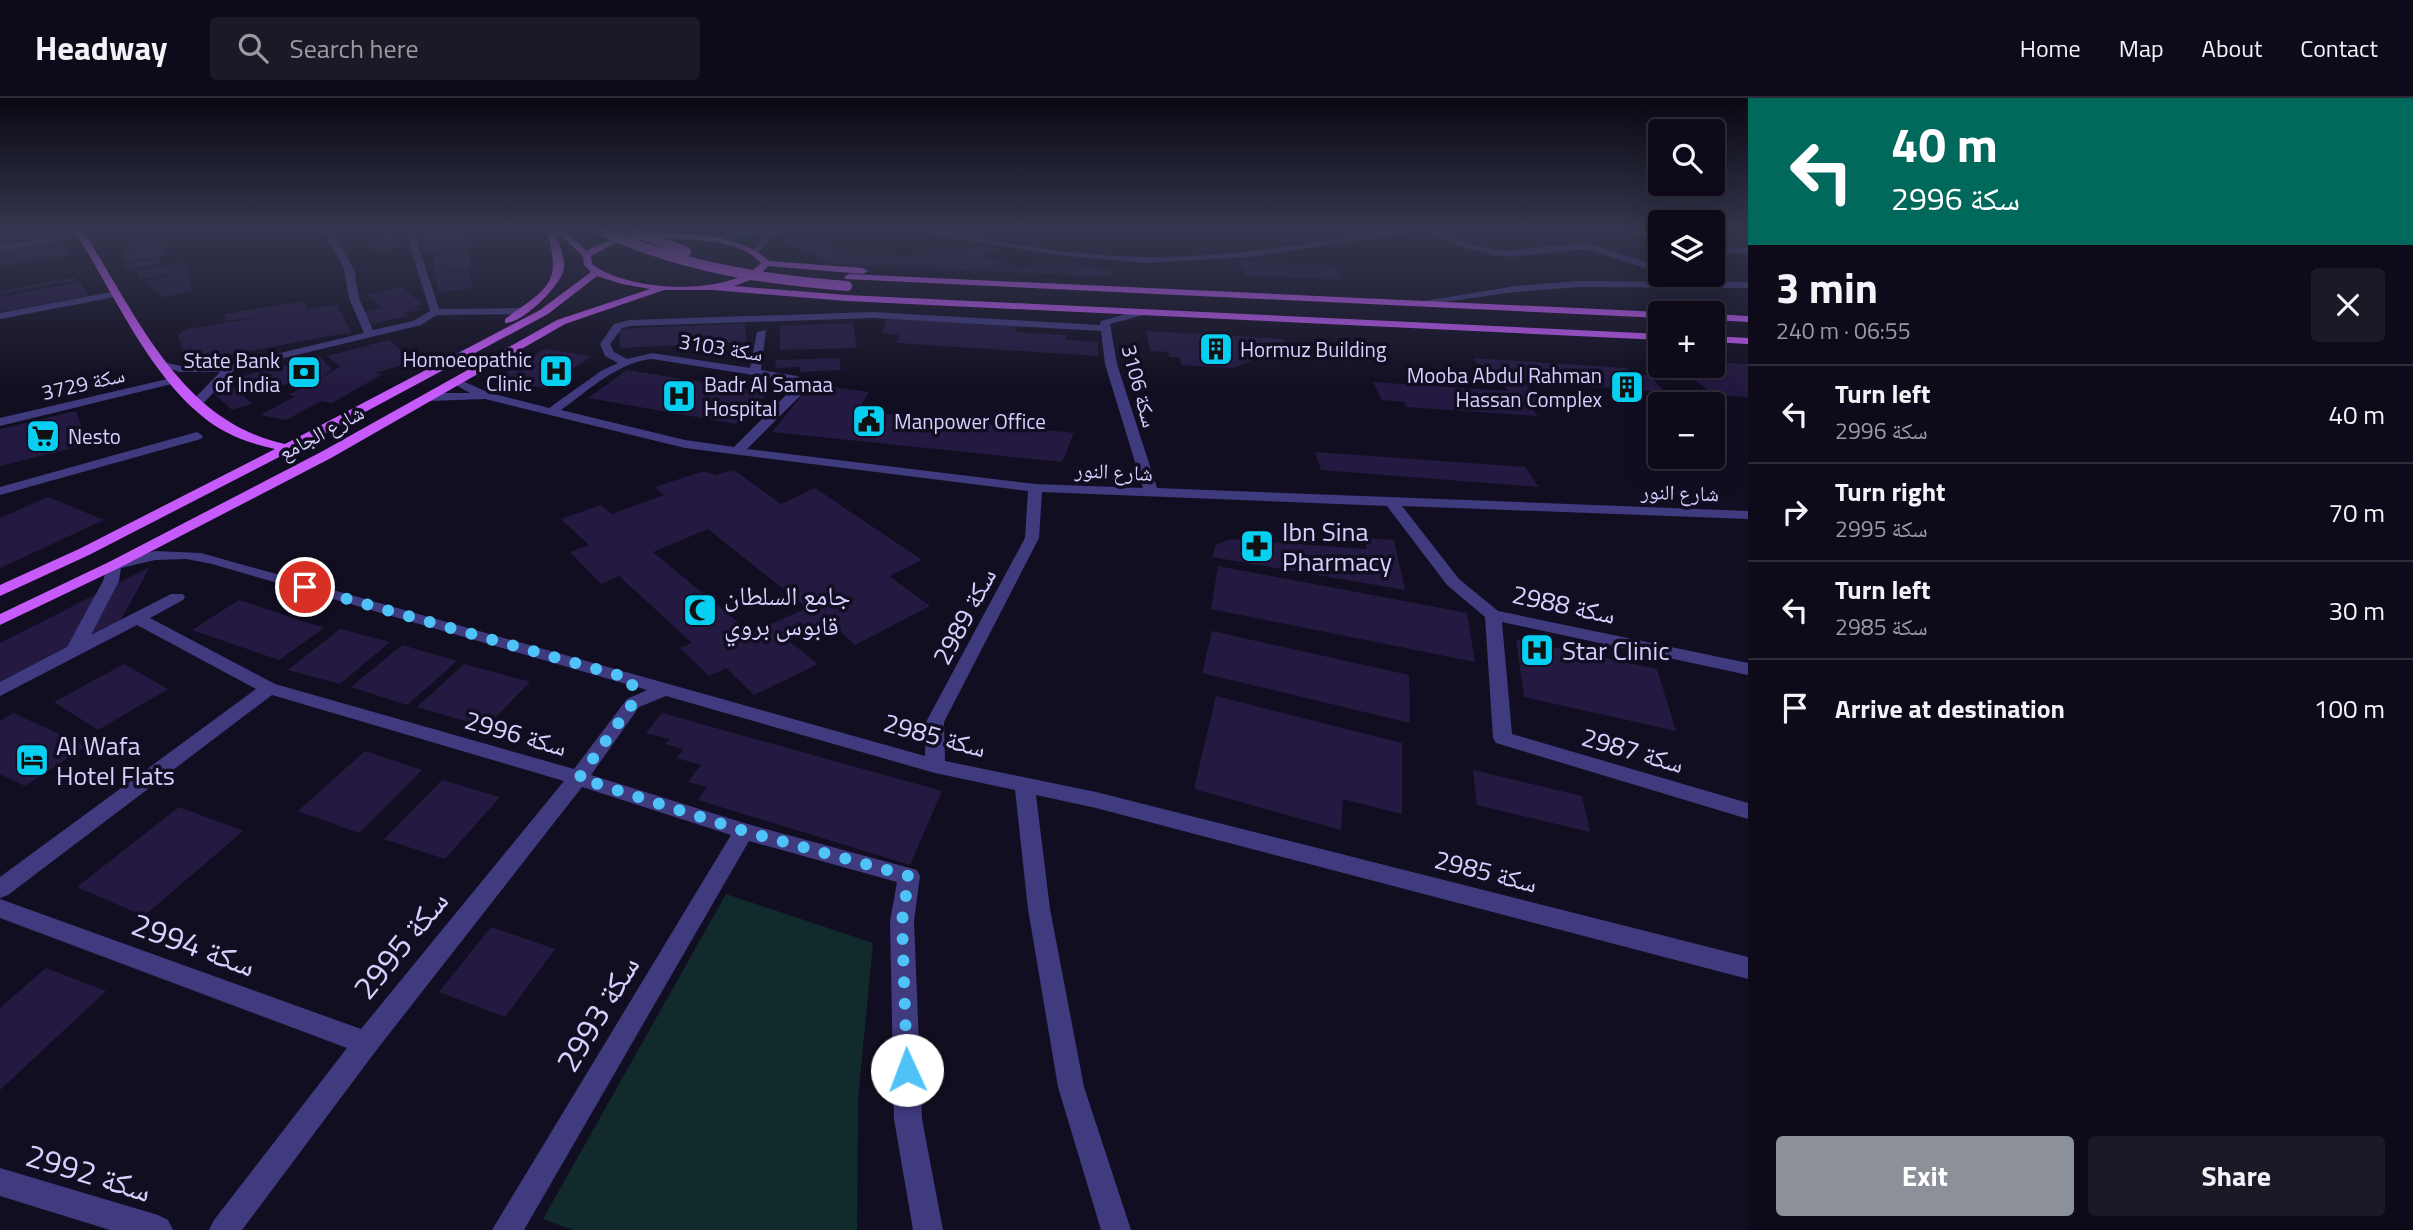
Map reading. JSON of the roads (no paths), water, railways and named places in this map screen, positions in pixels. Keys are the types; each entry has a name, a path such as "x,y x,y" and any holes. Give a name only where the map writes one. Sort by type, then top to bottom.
{"main road":[{"path":"110,283 176,380 223,425 288,449 327,455"},
{"path":"472,348 541,296 552,283"},
{"name":"شارع الجامع","path":"0,591 288,449 416,382 472,348 544,312 582,283"},
{"path":"633,283 847,298 1648,336"},
{"path":"713,287 732,283"},
{"path":"880,283 1648,325"},
{"path":"892,283 1648,314"},
{"path":"1140,283 1238,287 1471,305"},
{"name":"شارع الجامع","path":"0,620 114,565 327,455 575,316 664,287"},
{"path":"1232,317 1484,317"},
{"path":"1725,318 1748,319"},
{"path":"1725,329 1748,330"},
{"path":"1725,340 1748,341"}],"street":[{"path":"351,283 354,298 369,333"},
{"path":"426,283 435,312"},
{"path":"1429,301 1549,286 1607,283"},
{"path":"1725,284 1748,285"},
{"path":"0,316 117,294"},
{"path":"163,363 180,369 230,368 417,323 435,312 522,311"},
{"name":"سكة 3106","path":"1143,312 1111,319 1105,323 1105,328 1111,364 1152,494"},
{"name":"سكة 3106","path":"626,362 609,354 605,345 618,326 630,323 763,316 873,315 1105,328"},
{"path":"755,372 762,332"},
{"name":"سكة 3103","path":"551,412 605,373 626,362 652,356 793,378 803,383 799,391 736,452"},
{"path":"197,403 230,368"},
{"name":"سكة 3729","path":"0,422 176,380"},
{"name":"شارع النور","path":"458,382 486,396 685,444 1035,488 1748,515"},
{"name":"شارع النور","path":"430,397 486,396"},
{"path":"0,491 197,436"},
{"name":"سكة 2989","path":"935,766 936,722 1032,537 1035,488"},
{"name":"سكة 2988","path":"1392,502 1453,582 1493,615 1748,669"},
{"path":"74,651 111,581 114,565 150,555 177,552 202,555 633,691"},
{"path":"0,690 177,597"},
{"name":"سكة 2988","path":"1493,615 1503,738"},
{"name":"سكة 2996","path":"137,618 270,688 579,778 744,831 909,876 902,921 908,1119 928,1230"},
{"path":"0,890 270,688"},
{"name":"سكة 2985","path":"633,691 667,689 935,766 1096,800 1748,968"},
{"name":"سكة 2995","path":"224,1230 366,1044 579,778 633,691"},
{"name":"سكة 2987","path":"1503,738 1748,811"},
{"path":"1025,787 1039,909 1071,1087 1116,1230"},
{"name":"سكة 2993","path":"507,1230 744,831"},
{"name":"سكة 2994","path":"0,908 366,1044"},
{"name":"سكة 2992","path":"0,1182 142,1228"}],"place":[{"name":"Hormuz Building","path":"1216,349"},
{"name":"Homoeopathic Clinic","path":"556,371"},
{"name":"State Bank of India","path":"304,372"},
{"name":"Mooba Abdul Rahman Hassan Complex","path":"1627,387"},
{"name":"Badr Al Samaa Hospital","path":"679,396"},
{"name":"Manpower Office","path":"869,421"},
{"name":"Nesto","path":"43,436"},
{"name":"Ibn Sina Pharmacy","path":"1257,546"},
{"name":"جامع السلطان قابوس بروي","path":"700,610"},
{"name":"Star Clinic","path":"1537,650"},
{"name":"Al Wafa Hotel Flats","path":"32,760"}]}
